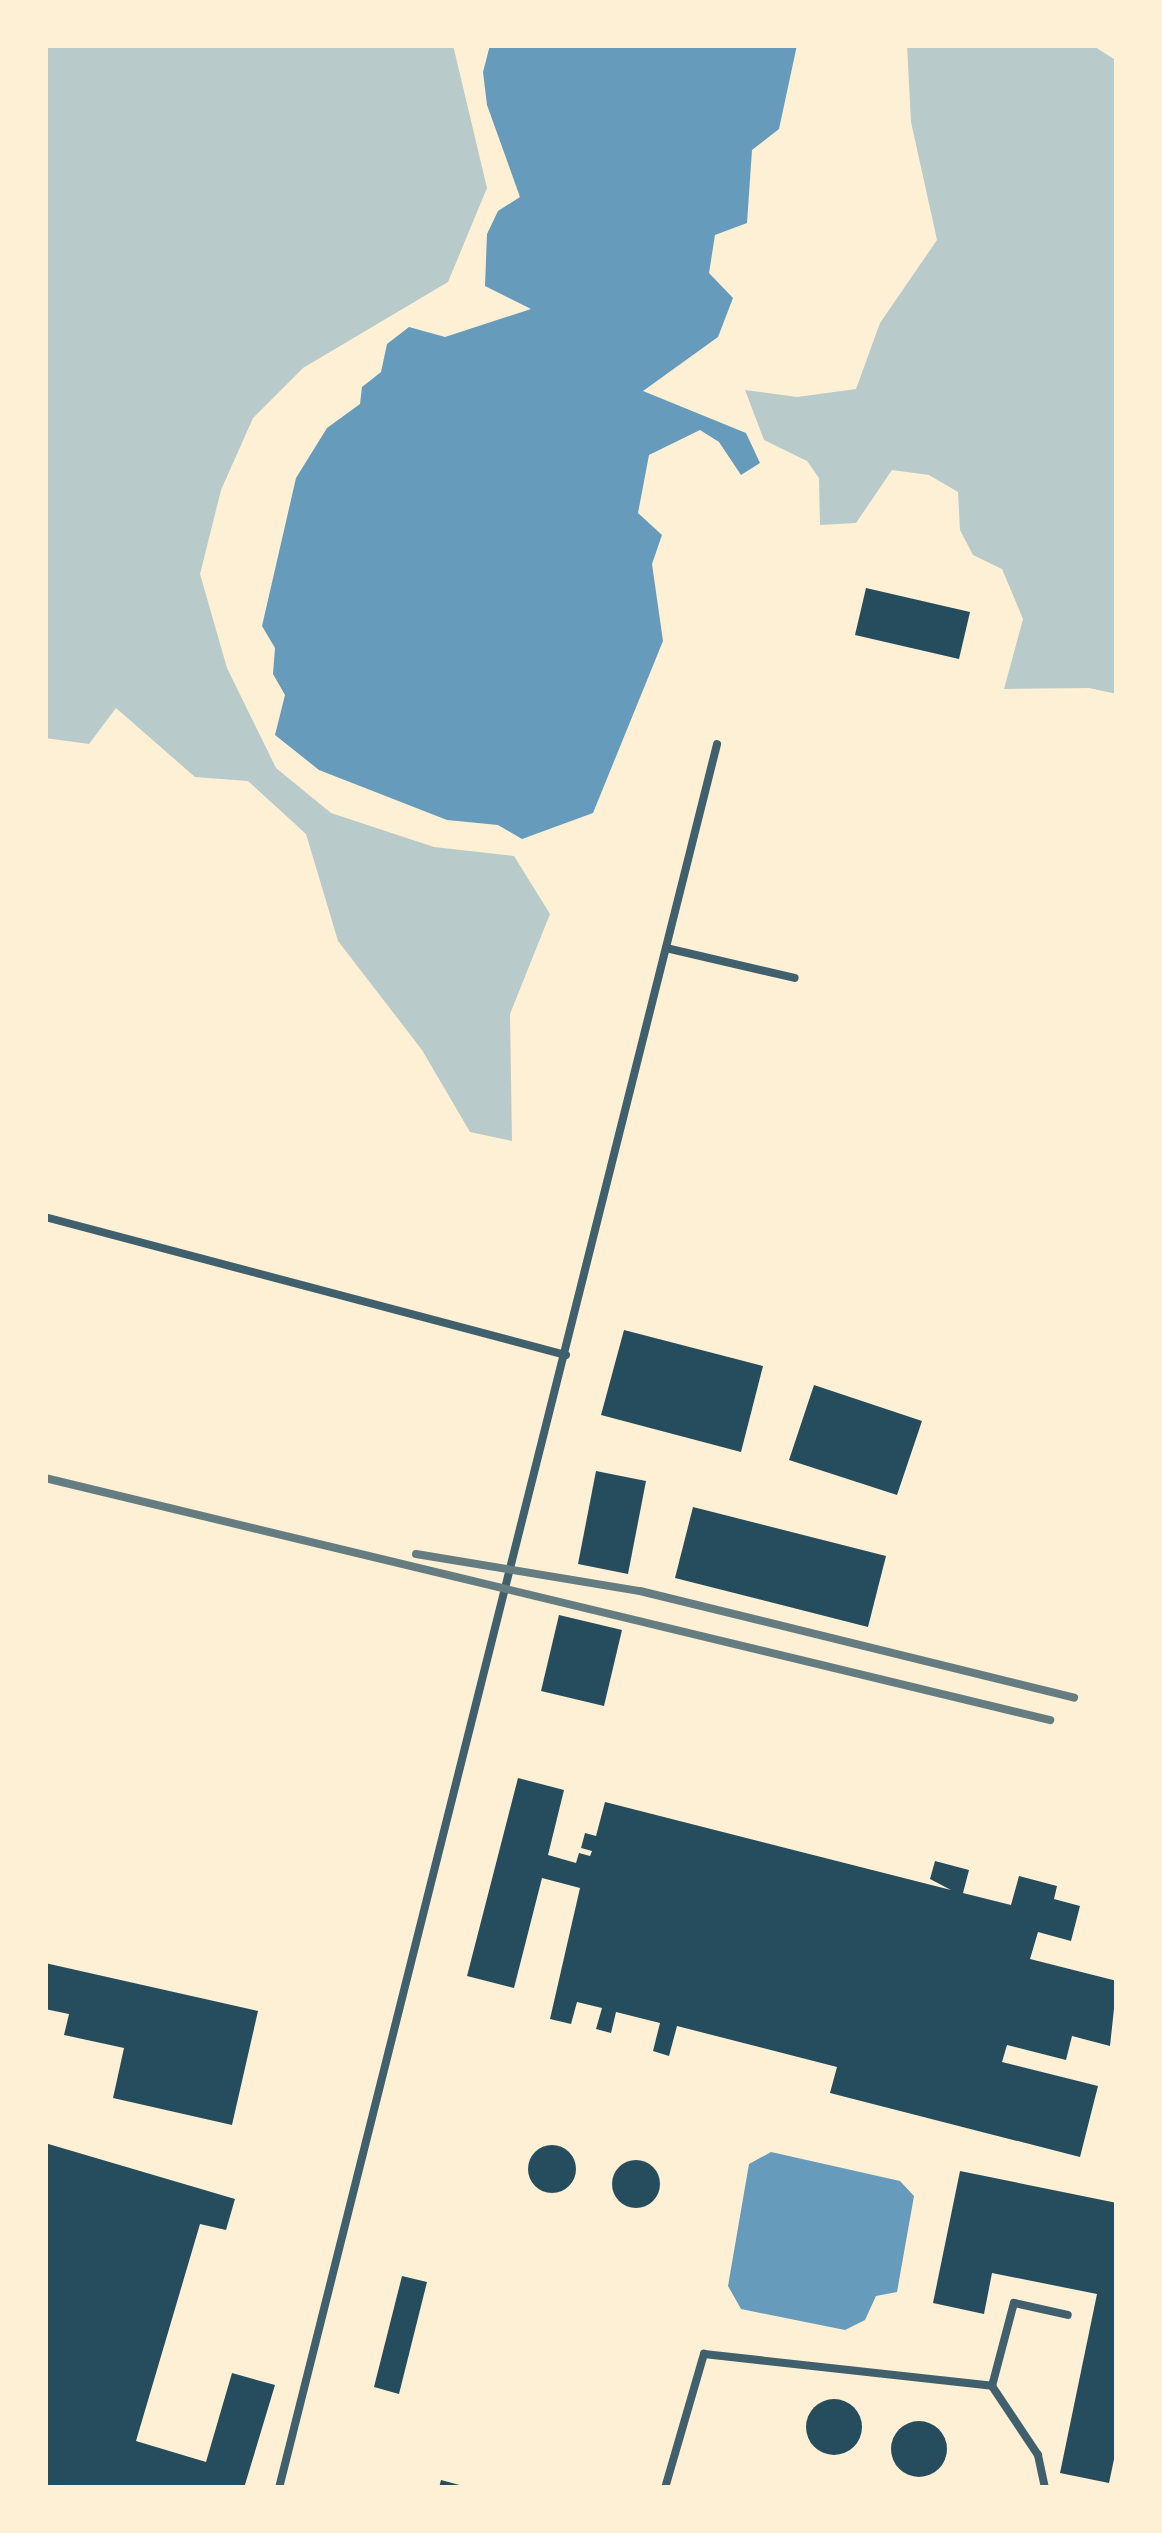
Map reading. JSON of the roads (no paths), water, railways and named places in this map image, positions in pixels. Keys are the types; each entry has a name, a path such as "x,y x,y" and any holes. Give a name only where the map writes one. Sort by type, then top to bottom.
{"lane":[{"path":"279,2488 717,744"},
{"path":"666,948 795,978"},
{"path":"45,1217 566,1355"},
{"path":"1045,2488 1038,2455 992,2386 1014,2303 1068,2315"},
{"path":"665,2488 704,2354 992,2386"}],"water":[{"path":"490,45 797,45 779,129 752,150 747,223 715,235 709,273 733,298 718,337 643,391 746,433 760,463 741,475 719,442 700,430 649,455 638,513 662,535 652,564 663,641 593,813 522,839 498,825 447,820 319,770 275,735 285,695 273,674 275,648 262,626 296,478 327,428 360,404 362,387 381,372 387,344 409,327 445,337 531,309 485,286 487,234 498,211 520,197 487,105 483,72"},
{"path":"771,2152 900,2181 914,2196 897,2292 876,2296 865,2320 845,2330 741,2309 728,2286 749,2164"}],"railway":[{"path":"45,1478 1050,1720"},
{"path":"416,1554 640,1591 1074,1698"}]}
